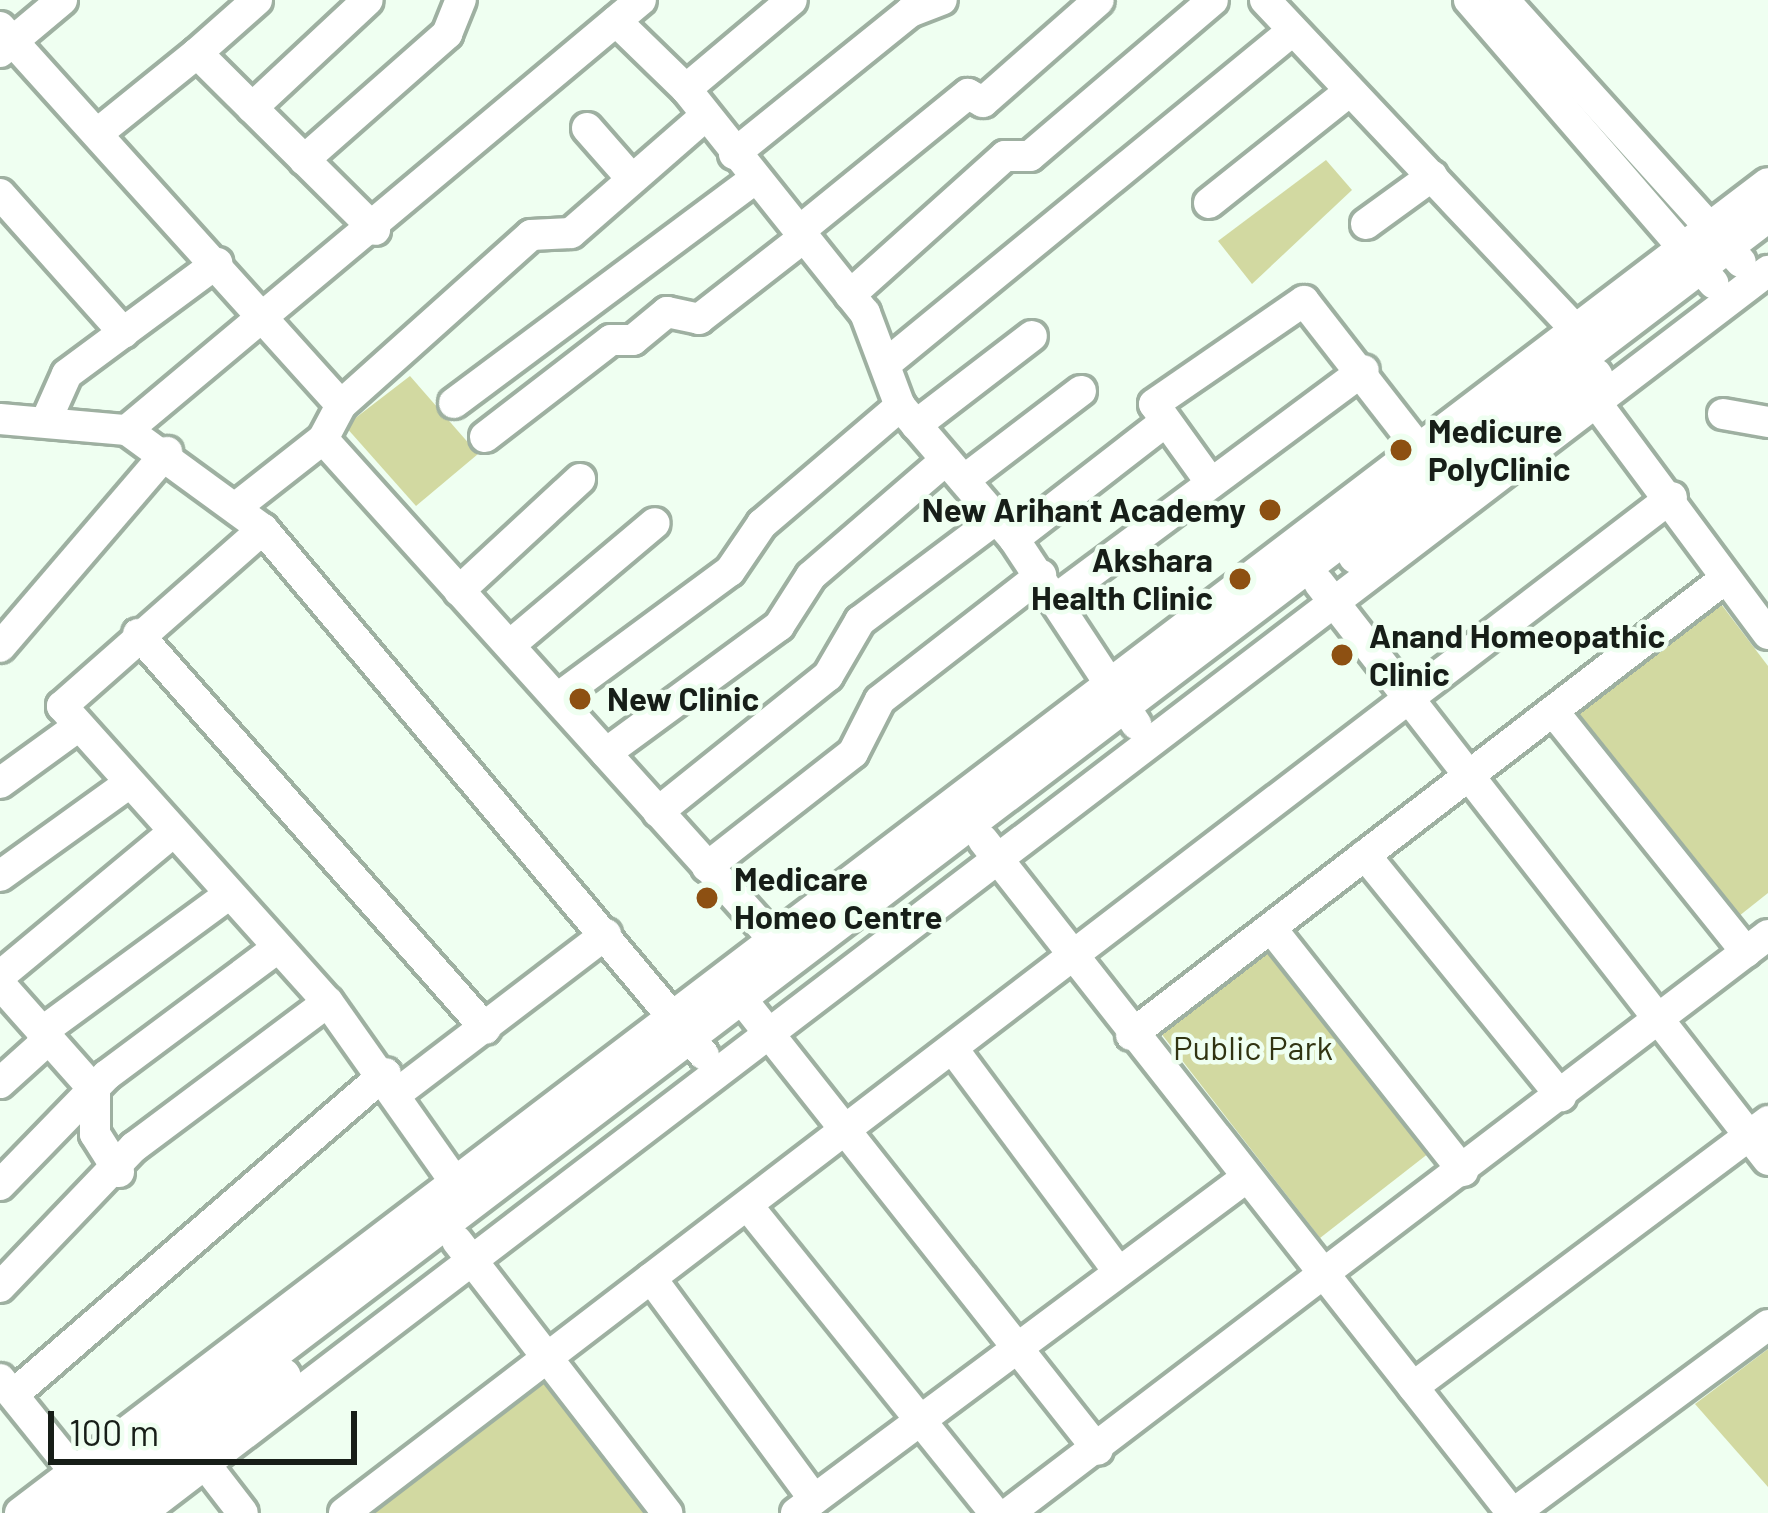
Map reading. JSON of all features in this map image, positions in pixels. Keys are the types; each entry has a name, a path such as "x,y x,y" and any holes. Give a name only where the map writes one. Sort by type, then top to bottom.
{"main road":[{"path":"81,1497 461,1191 688,1037 754,1015 990,850 1121,705 1327,592 1589,393 1768,212"},
{"path":"754,1015 783,949 1121,705 1425,457 1584,338 1726,255"},
{"path":"81,1497 199,1455 463,1248 688,1037"}],"street":[{"path":"62,0 4,40 218,263 341,405"},
{"path":"98,134 256,0"},
{"path":"252,108 368,0"},
{"path":"304,160 447,34 461,0"},
{"path":"127,430 375,230 641,0"},
{"path":"686,89 792,0"},
{"path":"734,154 910,12 942,0"},
{"path":"485,437 611,340 633,340 667,312 699,319 968,94 983,101 1099,0"},
{"path":"850,295 1005,156 1030,156 1214,0"},
{"path":"1264,0 1346,94 1432,176 1584,338"},
{"path":"1469,0 1726,255"},
{"path":"1504,0 1726,255"},
{"path":"616,21 686,89 850,295 908,415 1049,586 1121,705"},
{"path":"887,364 1292,32"},
{"path":"196,53 375,230"},
{"path":"1209,203 1346,94"},
{"path":"236,508 322,440 341,405 531,235 571,233 704,117"},
{"path":"587,128 632,178"},
{"path":"1366,224 1432,176"},
{"path":"454,403 755,179"},
{"path":"1768,182 1726,255 1589,393 1672,496 1768,634"},
{"path":"0,194 124,333"},
{"path":"46,421 67,374 218,263"},
{"path":"1211,483 1154,404 1304,301 1364,370 1425,457"},
{"path":"559,697 730,571 762,524 908,415 1032,336"},
{"path":"707,867 853,753 880,700 1211,483 1364,370"},
{"path":"606,753 779,626 812,576 955,470 1082,392"},
{"path":"1723,415 1768,422"},
{"path":"0,419 127,430 167,452 263,529 607,934 688,1037 783,949 322,440"},
{"path":"658,812 827,676 860,621 1166,421"},
{"path":"0,647 167,452"},
{"path":"459,591 580,479"},
{"path":"344,1513 552,1360 651,1278 849,1132 1672,496"},
{"path":"510,645 655,523"},
{"path":"263,529 138,634 62,706 170,836 328,1002 393,1082 461,1191"},
{"path":"1131,1035 1726,578"},
{"path":"1413,1387 1762,1139 1660,1019 1414,692 1327,592 990,850 1076,953 1131,1035 1243,1180 1514,1513 1768,1325"},
{"path":"138,634 486,1030"},
{"path":"1009,1513 1757,944 1553,711"},
{"path":"0,783 76,728"},
{"path":"0,876 128,784"},
{"path":"119,1172 95,1134 95,1091 0,980 170,836"},
{"path":"1365,855 1562,1096"},
{"path":"0,1083 42,1045 43,1031 227,896"},
{"path":"1270,928 1463,1171"},
{"path":"20,1513 81,1497 7,1386 393,1082 486,1030 607,934"},
{"path":"0,1185 95,1091 276,949"},
{"path":"0,1287 119,1172 134,1148 328,1002"},
{"path":"667,1513 463,1248 754,1015 1097,1450"},
{"path":"953,1049 1118,1271"},
{"path":"651,1278 805,1506 1012,1347 1243,1180"},
{"path":"748,1206 915,1420 995,1513"},
{"path":"141,1513 199,1455 243,1513"}],"green space":[{"path":"1326,160 1352,190 1252,284 1218,241"},
{"path":"410,376 478,454 416,506 345,426"},
{"path":"1721,604 1768,666 1768,893 1734,920 1578,714"},
{"name":"Public Park","path":"1269,947 1429,1153 1320,1238 1160,1032"},
{"path":"1768,1349 1768,1487 1695,1404"},
{"path":"546,1367 657,1513 355,1513"}],"place":[{"name":"Medicure PolyClinic","path":"1401,450"},
{"name":"New Arihant Academy","path":"1270,510"},
{"name":"Akshara Health Clinic","path":"1240,579"},
{"name":"Anand Homeopathic Clinic","path":"1342,655"},
{"name":"New Clinic","path":"580,699"},
{"name":"Medicare Homeo Centre","path":"707,898"}]}
